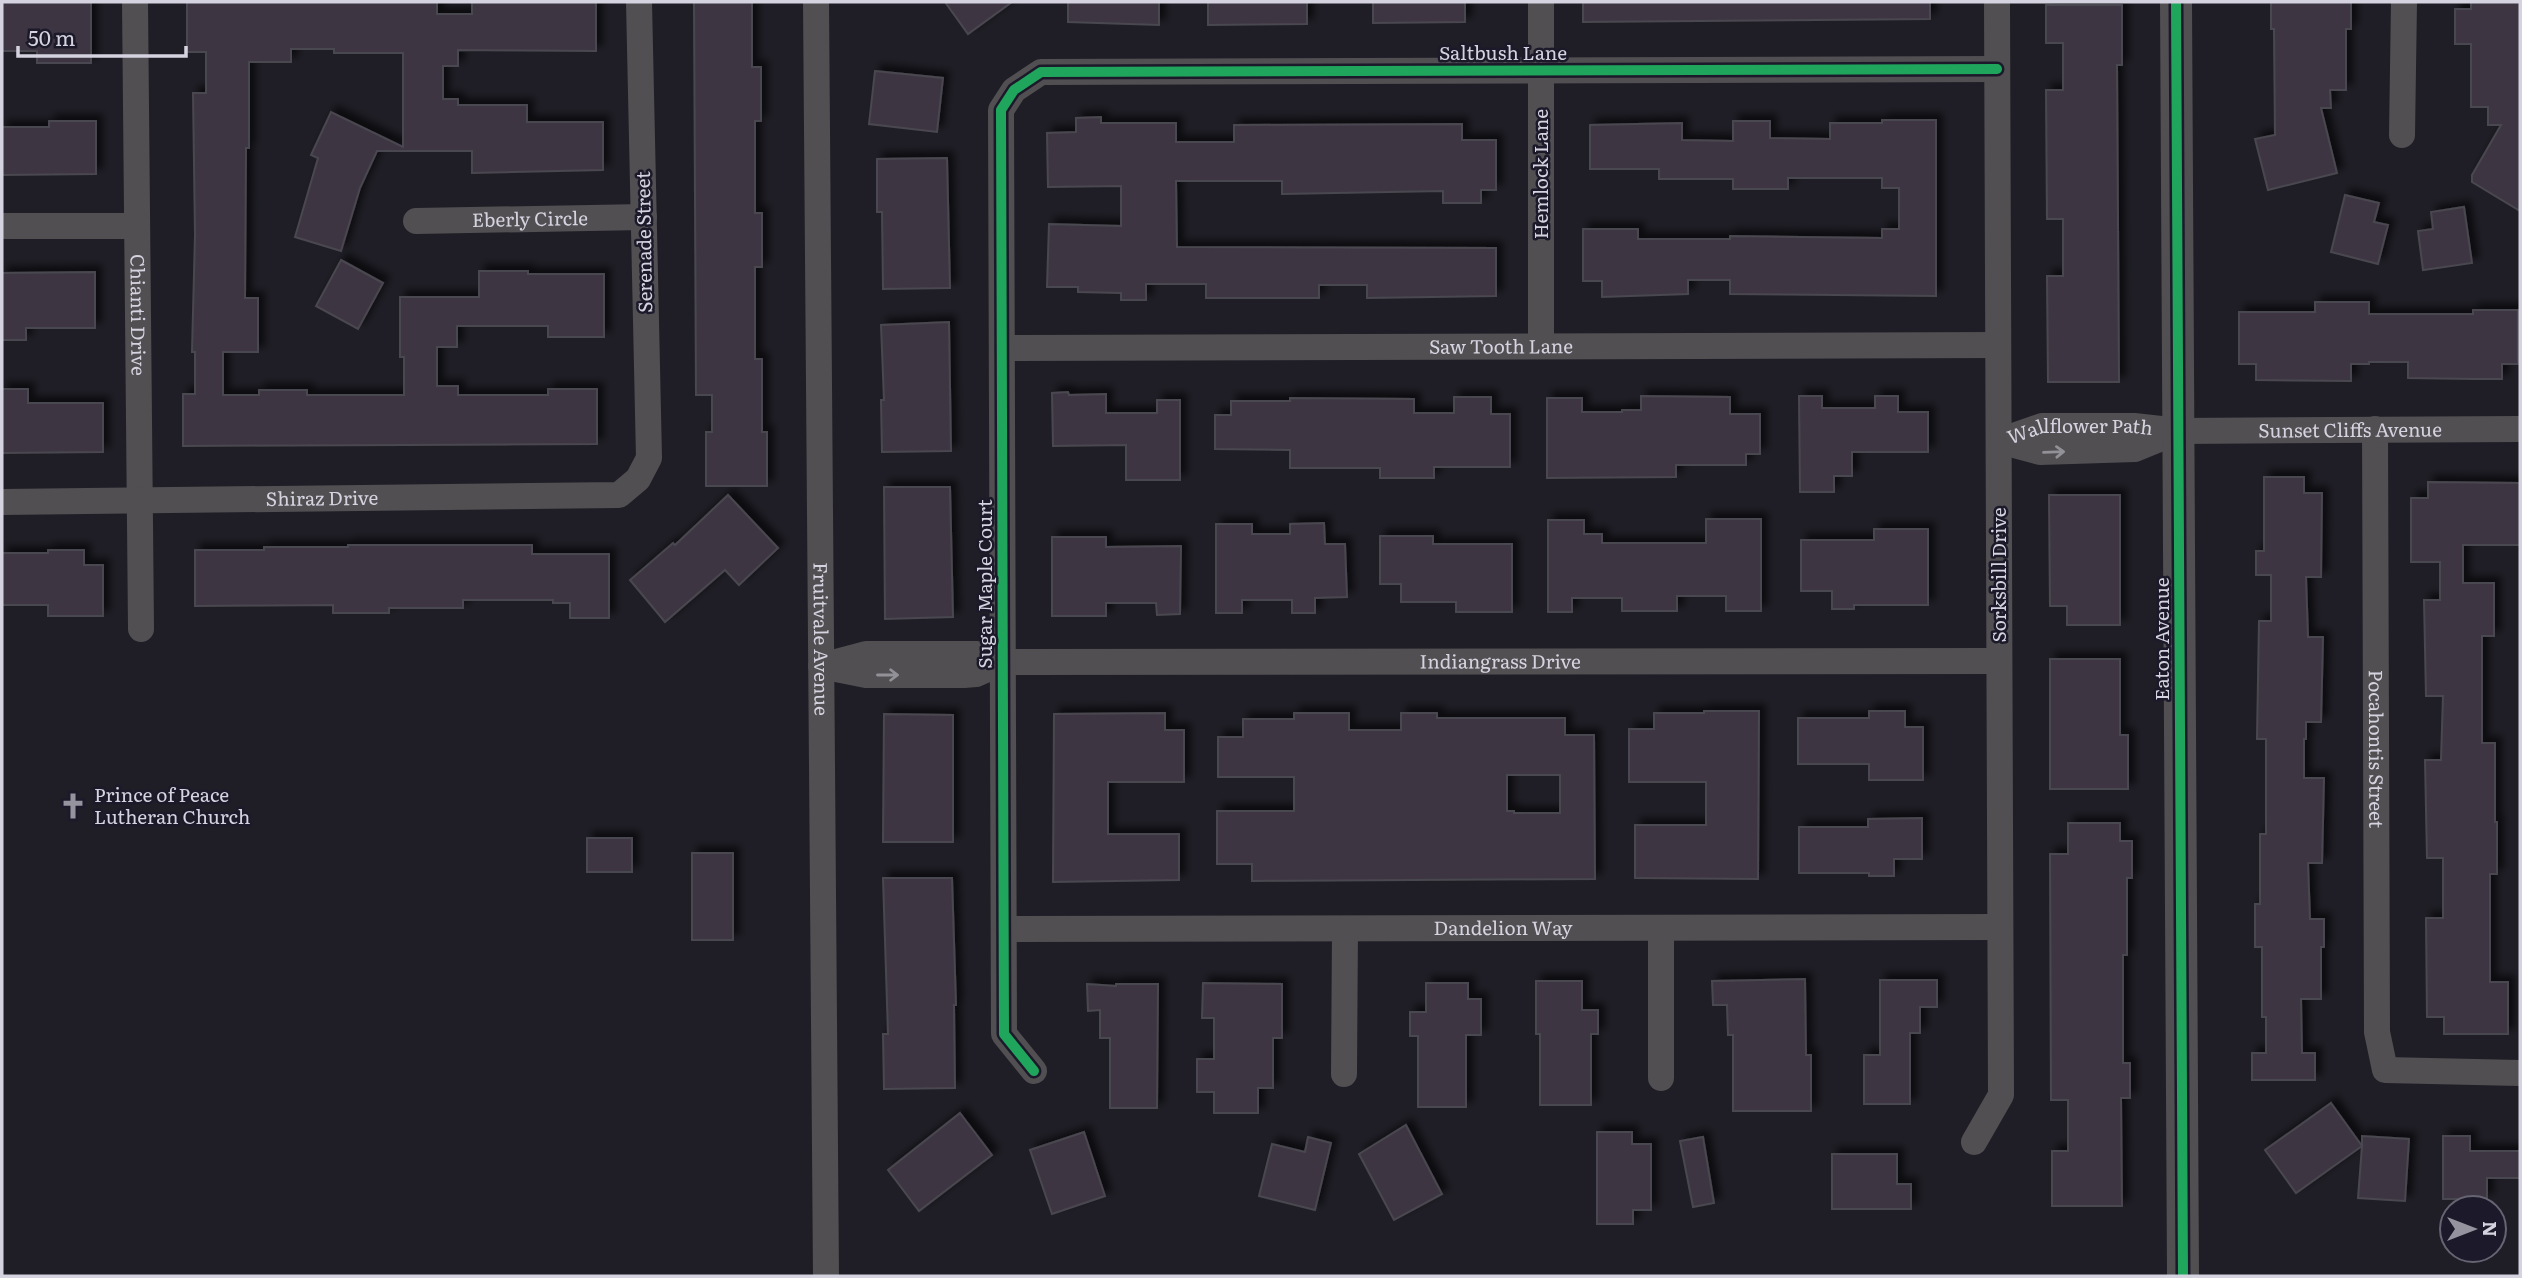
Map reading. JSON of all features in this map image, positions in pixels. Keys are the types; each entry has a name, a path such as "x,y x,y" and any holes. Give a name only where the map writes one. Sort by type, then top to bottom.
{"street":[{"name":"Chianti Drive","path":"135,2 141,629"},
{"name":"Serenade Street","path":"638,479 649,458 639,2"},
{"name":"Fruitvale Avenue","path":"816,2 826,1276"},
{"name":"Hemlock Lane","path":"1541,2 1541,346"},
{"name":"Sorksbill Drive","path":"1974,1142 2001,1095 1997,2"},
{"name":"Eaton Avenue","path":"2176,2 2183,1276"},
{"path":"2402,135 2404,2"},
{"name":"Saltbush Lane","path":"1014,90 1041,72 1997,69"},
{"name":"Sugar Maple Court","path":"1014,90 1001,110 1004,1034 1034,1071"},
{"name":"Eberly Circle","path":"416,221 644,218"},
{"path":"2,226 137,226"},
{"name":"Saw Tooth Lane","path":"1002,348 1998,345"},
{"name":"Wallflower Path","path":"1998,441 2042,426 2134,426 2179,431"},
{"name":"Pocahontis Street","path":"2375,429 2377,1032 2385,1070 2520,1073"},
{"name":"Sunset Cliffs Avenue","path":"2179,431 2520,429"},
{"name":"Shiraz Drive","path":"2,502 620,495 638,479"},
{"name":"Indiangrass Drive","path":"821,666 866,654 977,654 1003,662 1999,661"},
{"name":"Dandelion Way","path":"1004,929 2000,927"},
{"path":"1661,928 1661,1078"},
{"path":"1344,1074 1345,929"}],"building":[{"path":"2,2 91,2 91,63 37,63 37,51 2,51"},
{"path":"187,2 437,2 437,14 472,14 472,2 596,2 596,51 458,50 458,66 443,66 443,99 458,99 458,105 527,105 527,122 603,122 603,170 472,173 472,151 377,151 360,188 341,251 295,237 318,158 311,155 331,112 403,147 403,53 334,53 334,49 291,49 291,62 249,62 245,298 258,298 258,352 223,352 223,395 259,395 259,390 307,390 307,395 404,395 404,357 400,357 400,297 479,297 479,271 604,274 604,337 548,337 548,326 457,326 457,347 437,347 437,386 458,386 458,395 548,395 548,389 597,389 597,444 183,446 183,394 195,394 195,352 192,352 195,235 193,93 206,93 206,52 187,52"},
{"path":"694,2 752,2 752,67 761,67 761,121 755,121 755,213 762,213 762,267 755,267 755,359 762,359 762,432 767,432 767,486 706,486 706,432 712,432 712,395 696,395"},
{"path":"945,2 1012,2 968,34"},
{"path":"1068,2 1159,2 1159,25 1068,22"},
{"path":"1208,2 1307,2 1307,24 1208,25"},
{"path":"1373,2 1465,2 1465,22 1373,23"},
{"path":"1583,2 1930,2 1930,19 1583,22"},
{"path":"2271,2 2351,2 2351,29 2346,29 2346,90 2330,90 2331,108 2321,108 2337,173 2268,190 2255,139 2275,135 2274,29 2271,29"},
{"path":"2471,2 2520,2 2520,211 2472,182 2472,175 2501,125 2488,125 2488,107 2471,107 2471,44 2455,44 2455,9 2471,9"},
{"path":"2046,5 2122,5 2122,65 2117,65 2119,382 2048,382 2047,276 2063,276 2063,219 2047,219 2046,90 2063,90 2063,43 2046,43"},
{"path":"875,71 943,78 937,132 869,124"},
{"path":"1101,117 1101,123 1176,123 1176,142 1234,142 1234,125 1462,124 1462,140 1496,140 1496,190 1481,190 1481,203 1443,203 1443,191 1282,194 1282,181 1176,181 1177,247 1496,248 1496,296 1367,298 1367,285 1319,285 1319,298 1206,298 1206,284 1146,284 1146,300 1121,300 1121,293 1078,292 1078,287 1047,287 1049,224 1121,226 1121,186 1048,187 1047,133 1076,132 1076,118"},
{"path":"1882,120 1936,120 1936,296 1730,294 1730,280 1688,280 1688,294 1602,297 1602,281 1583,281 1583,229 1638,229 1638,239 1730,239 1730,236 1882,238 1882,229 1899,229 1899,188 1882,188 1882,178 1788,178 1788,189 1733,189 1733,179 1659,179 1659,169 1590,169 1590,125 1682,123 1682,140 1733,141 1733,121 1770,121 1770,138 1830,139 1830,123 1882,123"},
{"path":"49,121 96,121 96,174 2,175 2,127 49,127"},
{"path":"947,158 950,288 883,289 882,212 877,212 877,159"},
{"path":"2345,195 2379,203 2374,222 2388,225 2378,264 2331,252"},
{"path":"2464,207 2472,263 2423,270 2418,231 2433,229 2431,212"},
{"path":"341,260 383,283 358,329 316,306"},
{"path":"95,272 95,328 26,328 26,340 2,340 2,273"},
{"path":"2315,302 2369,302 2369,314 2473,314 2473,310 2518,310 2518,364 2502,364 2502,379 2473,379 2408,378 2408,362 2369,362 2351,364 2351,381 2256,380 2256,364 2239,364 2239,312 2315,312"},
{"path":"949,322 951,451 882,452 881,400 884,400 881,325"},
{"path":"2,389 28,389 28,403 103,403 103,452 2,453"},
{"path":"1068,392 1069,395 1106,394 1106,413 1157,413 1157,400 1180,400 1180,480 1126,480 1126,445 1053,446 1052,393"},
{"path":"1641,396 1730,397 1730,414 1760,414 1760,454 1746,454 1746,465 1676,465 1676,477 1547,478 1547,398 1582,398 1582,412 1622,412 1641,410"},
{"path":"1799,396 1822,396 1822,408 1875,408 1875,396 1898,396 1898,412 1928,412 1928,452 1852,452 1852,476 1834,476 1834,492 1800,492"},
{"path":"1454,397 1491,397 1491,414 1510,414 1510,467 1434,467 1434,478 1380,478 1380,468 1290,468 1290,450 1215,449 1215,415 1231,415 1231,401 1290,401 1290,398 1414,399 1414,413 1454,413"},
{"path":"2264,477 2304,477 2304,493 2322,493 2321,577 2306,577 2308,637 2323,637 2321,722 2306,722 2304,739 2304,778 2324,778 2322,863 2308,863 2310,919 2324,919 2321,999 2301,999 2302,1053 2315,1053 2315,1080 2252,1080 2252,1053 2266,1053 2266,1017 2262,1017 2262,947 2255,947 2255,904 2260,904 2260,834 2266,834 2266,739 2257,739 2259,621 2271,621 2271,575 2256,575 2256,551 2264,551"},
{"path":"2428,482 2520,483 2520,545 2463,545 2463,583 2494,583 2494,636 2482,636 2482,743 2495,743 2497,874 2490,874 2490,982 2508,982 2508,1034 2444,1034 2444,1017 2427,1017 2426,918 2443,918 2443,858 2427,858 2425,760 2441,760 2443,696 2426,696 2424,600 2440,600 2440,562 2411,562 2411,498 2428,498"},
{"path":"884,487 950,487 953,617 885,619"},
{"path":"728,495 778,548 739,585 725,570 665,622 630,580 673,543 675,545"},
{"path":"2049,495 2120,495 2120,625 2067,625 2067,606 2050,606"},
{"path":"1706,519 1761,519 1761,611 1726,611 1726,596 1677,596 1677,611 1622,611 1622,598 1572,598 1572,612 1548,612 1548,520 1584,520 1584,534 1602,534 1602,543 1706,543"},
{"path":"1324,523 1325,544 1345,544 1347,597 1315,598 1315,613 1292,613 1292,600 1242,600 1242,613 1216,613 1216,524 1252,524 1252,534 1290,534 1290,524"},
{"path":"1874,529 1928,529 1928,605 1854,605 1854,609 1832,609 1832,591 1801,591 1801,540 1874,540"},
{"path":"1380,536 1433,536 1433,544 1512,544 1512,612 1456,612 1456,602 1401,602 1401,584 1380,584"},
{"path":"1052,537 1106,537 1106,547 1181,546 1180,614 1157,615 1156,603 1106,603 1106,616 1052,616"},
{"path":"532,545 532,554 609,554 609,618 570,618 570,603 553,603 553,600 463,600 463,608 389,608 389,613 333,613 333,605 195,606 195,550 264,550 264,547"},
{"path":"48,550 84,550 84,565 103,565 103,616 48,616 48,605 2,605 2,553 48,553"},
{"path":"2050,659 2120,659 2120,735 2128,735 2128,789 2050,789"},
{"path":"1759,711 1758,879 1635,878 1635,825 1706,825 1706,782 1629,782 1629,729 1654,729 1654,713"},
{"path":"1869,711 1905,711 1905,727 1923,727 1923,780 1869,780 1869,764 1798,764 1798,718 1869,718"},
{"path":"1165,713 1165,730 1184,730 1184,782 1108,782 1108,834 1179,834 1179,880 1053,882 1054,714"},
{"path":"1294,713 1349,713 1349,730 1401,730 1401,713 1437,713 1437,718 1565,718 1565,735 1594,735 1595,879 1252,881 1252,864 1217,864 1217,811 1294,811 1294,777 1218,777 1218,737 1243,737 1243,719 1294,719","holes":["1507,775 1560,775 1560,813 1507,811"]},
{"path":"884,714 953,715 953,842 883,842"},
{"path":"1922,818 1922,859 1894,859 1894,876 1869,876 1869,873 1799,873 1799,827 1868,827 1868,819"},
{"path":"2068,823 2120,823 2120,841 2132,841 2132,878 2127,878 2127,955 2123,955 2123,1063 2130,1063 2130,1098 2121,1098 2122,1206 2052,1206 2052,1151 2068,1151 2068,1100 2051,1100 2050,854 2068,854"},
{"path":"587,838 632,838 632,872 587,872"},
{"path":"692,853 733,853 733,940 692,940"},
{"path":"883,878 952,878 956,1005 955,1088 884,1089 883,1034 888,1034"},
{"path":"1805,979 1806,1055 1811,1055 1811,1111 1733,1111 1733,1035 1728,1035 1727,1005 1713,1005 1712,981"},
{"path":"1880,980 1937,980 1937,1007 1920,1007 1920,1033 1910,1033 1910,1104 1864,1104 1864,1055 1880,1055"},
{"path":"1536,981 1582,981 1582,1010 1598,1010 1598,1034 1591,1034 1591,1105 1540,1105 1540,1034 1536,1034"},
{"path":"1203,983 1282,984 1282,1038 1273,1038 1273,1088 1258,1088 1258,1113 1214,1113 1214,1092 1197,1092 1197,1059 1214,1059 1214,1018 1202,1018"},
{"path":"1426,983 1468,983 1468,999 1481,999 1481,1035 1466,1035 1466,1107 1418,1107 1418,1036 1410,1036 1410,1012 1426,1012"},
{"path":"1087,984 1158,984 1157,1108 1110,1108 1110,1038 1100,1038 1100,1010 1088,1011"},
{"path":"2331,1103 2362,1146 2296,1193 2265,1150"},
{"path":"960,1113 992,1155 919,1211 888,1170"},
{"path":"1406,1125 1442,1194 1394,1220 1359,1154"},
{"path":"1084,1132 1105,1196 1052,1214 1030,1150"},
{"path":"1597,1132 1632,1132 1632,1144 1651,1144 1651,1210 1633,1210 1633,1224 1597,1224"},
{"path":"2362,1136 2409,1139 2405,1201 2358,1198"},
{"path":"2443,1136 2470,1136 2470,1151 2520,1151 2520,1178 2487,1178 2487,1194 2443,1194"},
{"path":"1308,1137 1331,1143 1315,1210 1259,1196 1272,1144 1305,1152"},
{"path":"1703,1137 1714,1203 1693,1207 1680,1141"},
{"path":"1832,1154 1897,1154 1897,1184 1911,1184 1911,1209 1832,1209"}],"cycle path":[{"path":"2176,2 2183,1276"},
{"path":"1034,1071 1004,1034 1001,110 1014,90 1041,72 1997,69"}],"place":[{"name":"Prince of Peace Lutheran Church","path":"73,806"}]}
